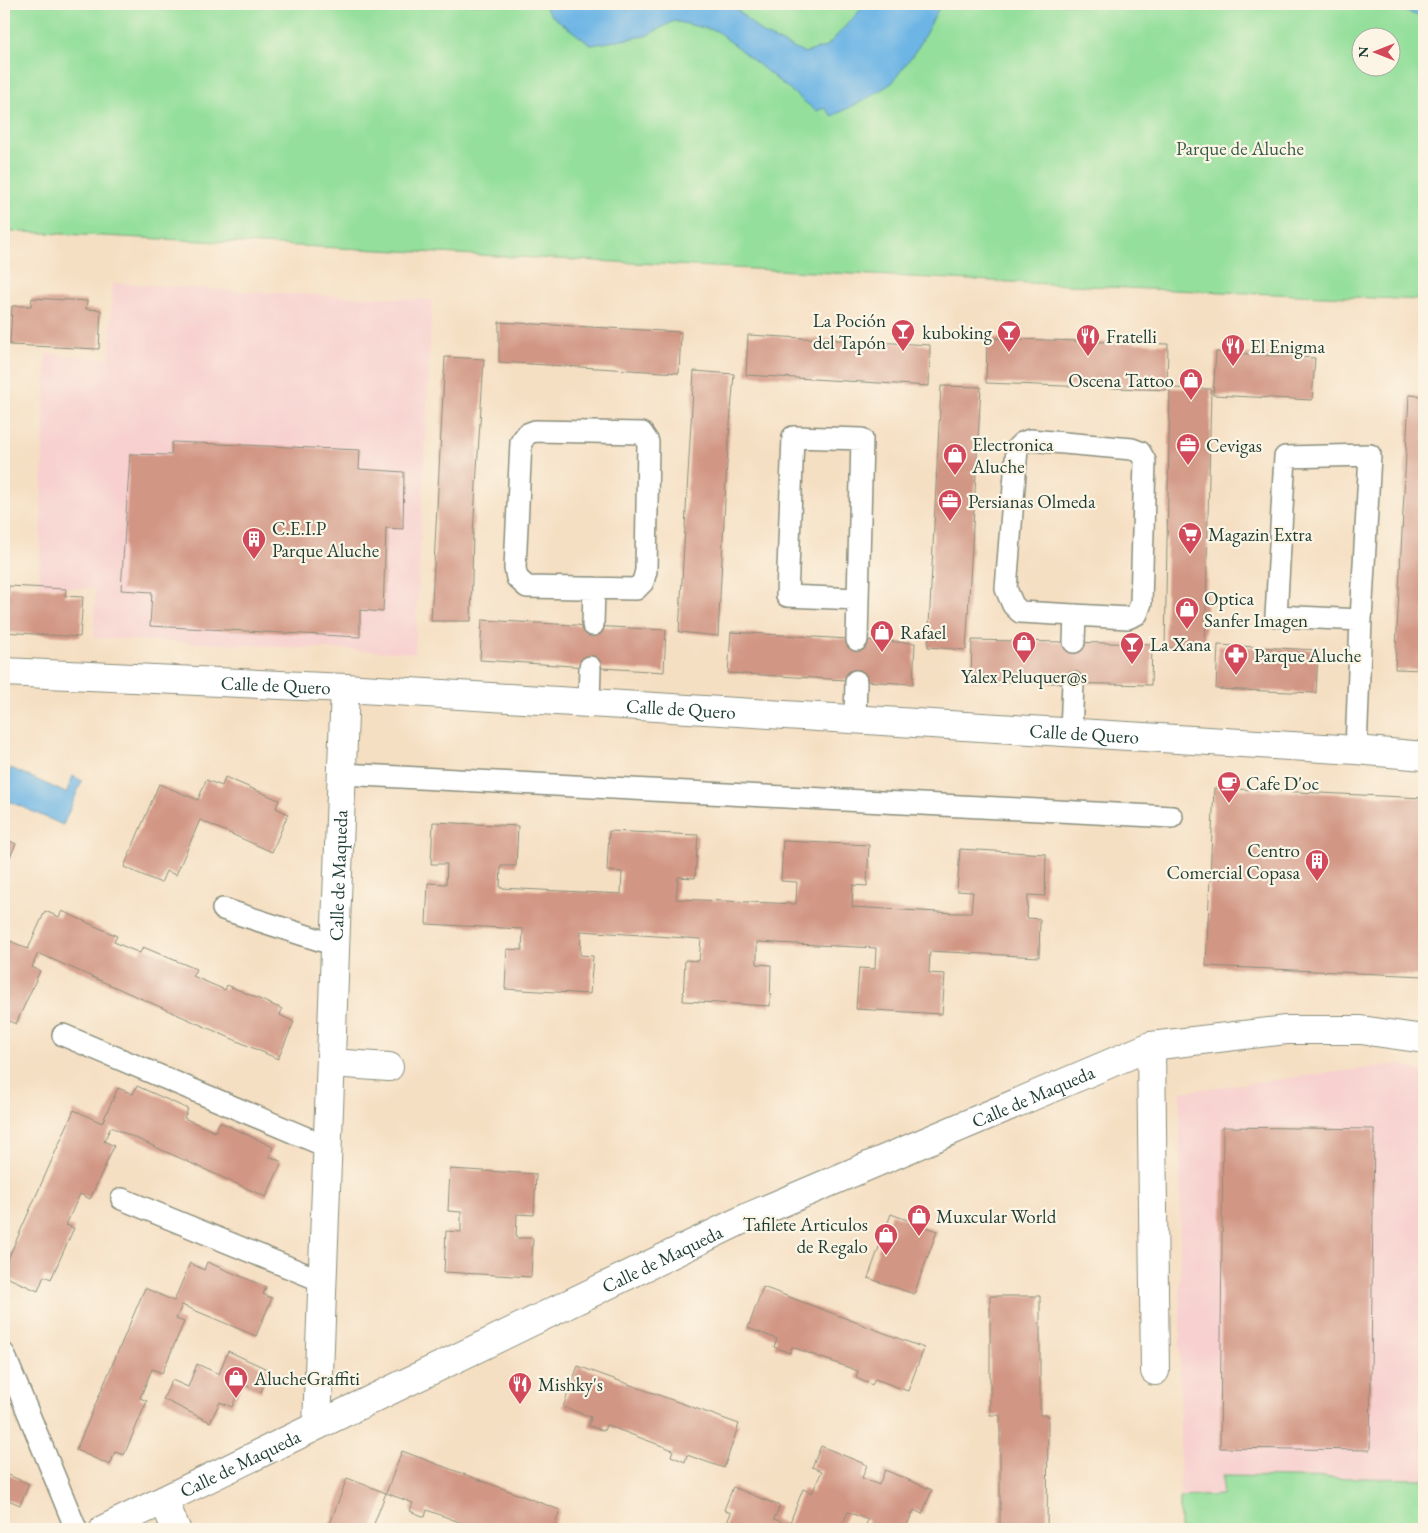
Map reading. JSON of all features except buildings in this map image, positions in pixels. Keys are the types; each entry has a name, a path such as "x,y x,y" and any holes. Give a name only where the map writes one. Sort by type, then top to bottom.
{"street":[{"name":"Calle de Quero","path":"4,672 346,688 588,702 1356,750 1424,756"},
{"name":"Calle de Maqueda","path":"317,1425 346,688"},
{"name":"Calle de Maqueda","path":"104,1529 748,1217 1151,1046 1286,1030 1361,1030 1424,1039"},
{"path":"1151,1046 1156,1372"},
{"path":"331,1063 389,1068"},
{"name":"Calle de Maqueda","path":"164,1501 176,1529"}],"lane":[{"path":"535,431 631,432 642,433 648,442 646,571 643,582 636,589 594,588 527,587 517,578 515,568 521,442 527,434 535,431"},
{"path":"857,640 862,439 793,437 787,596 858,599"},
{"path":"1030,440 1132,449 1140,452 1145,461 1141,603 1137,614 1128,618 1075,615 1020,612 1013,605 1006,589 1017,448 1022,443 1030,440"},
{"path":"1356,750 1370,455 1285,457 1276,616 1361,620"},
{"path":"593,625 594,588"},
{"path":"1074,642 1075,615"},
{"path":"588,702 590,667"},
{"path":"855,719 856,681"},
{"path":"1070,732 1073,683"},
{"path":"342,774 1172,817"},
{"path":"223,909 336,945"},
{"path":"63,1035 328,1147"},
{"path":"122,1199 322,1281"},
{"path":"4,1354 76,1529"}],"shaded area":[{"path":"113,283 432,300 415,653 94,638 95,589 39,587 46,354 109,358"},
{"path":"1401,1064 1424,1072 1424,1529 1180,1529 1180,1092"}],"green space":[{"name":"Parque de Aluche","path":"4,4 1424,4 1424,300 1148,289 4,231"},
{"path":"1223,1476 1424,1479 1424,1529 1180,1529 1180,1497 1222,1495"}],"water":[{"path":"543,4 731,4 763,34 804,53 826,47 866,4 941,4 919,46 892,83 863,101 832,116 825,108 816,111 717,31 674,21 646,36 591,45 551,15"},
{"path":"1385,4 1424,4 1424,18"},
{"path":"11,768 66,793 73,776 82,781 63,825 4,799 4,785"}],"place":[{"name":"La Poción del Tapón","path":"903,352"},
{"name":"kuboking","path":"1009,353"},
{"name":"Fratelli","path":"1088,357"},
{"name":"El Enigma","path":"1233,367"},
{"name":"Oscena Tattoo","path":"1191,401"},
{"name":"Cevigas","path":"1188,466"},
{"name":"Electronica Aluche","path":"955,476"},
{"name":"Persianas Olmeda","path":"950,522"},
{"name":"Magazin Extra","path":"1190,555"},
{"name":"C.E.I.P Parque Aluche","path":"254,560"},
{"name":"Optica Sanfer Imagen","path":"1187,630"},
{"name":"Rafael","path":"882,653"},
{"name":"Yalex Peluquer@s","path":"1024,664"},
{"name":"La Xana","path":"1132,665"},
{"name":"Parque Aluche","path":"1236,676"},
{"name":"Cafe D'oc","path":"1229,804"},
{"name":"Centro Comercial Copasa","path":"1317,882"},
{"name":"Muxcular World","path":"919,1237"},
{"name":"Tafilete Articulos de Regalo","path":"886,1256"},
{"name":"AlucheGraffiti","path":"236,1399"},
{"name":"Mishky's","path":"520,1405"}]}
